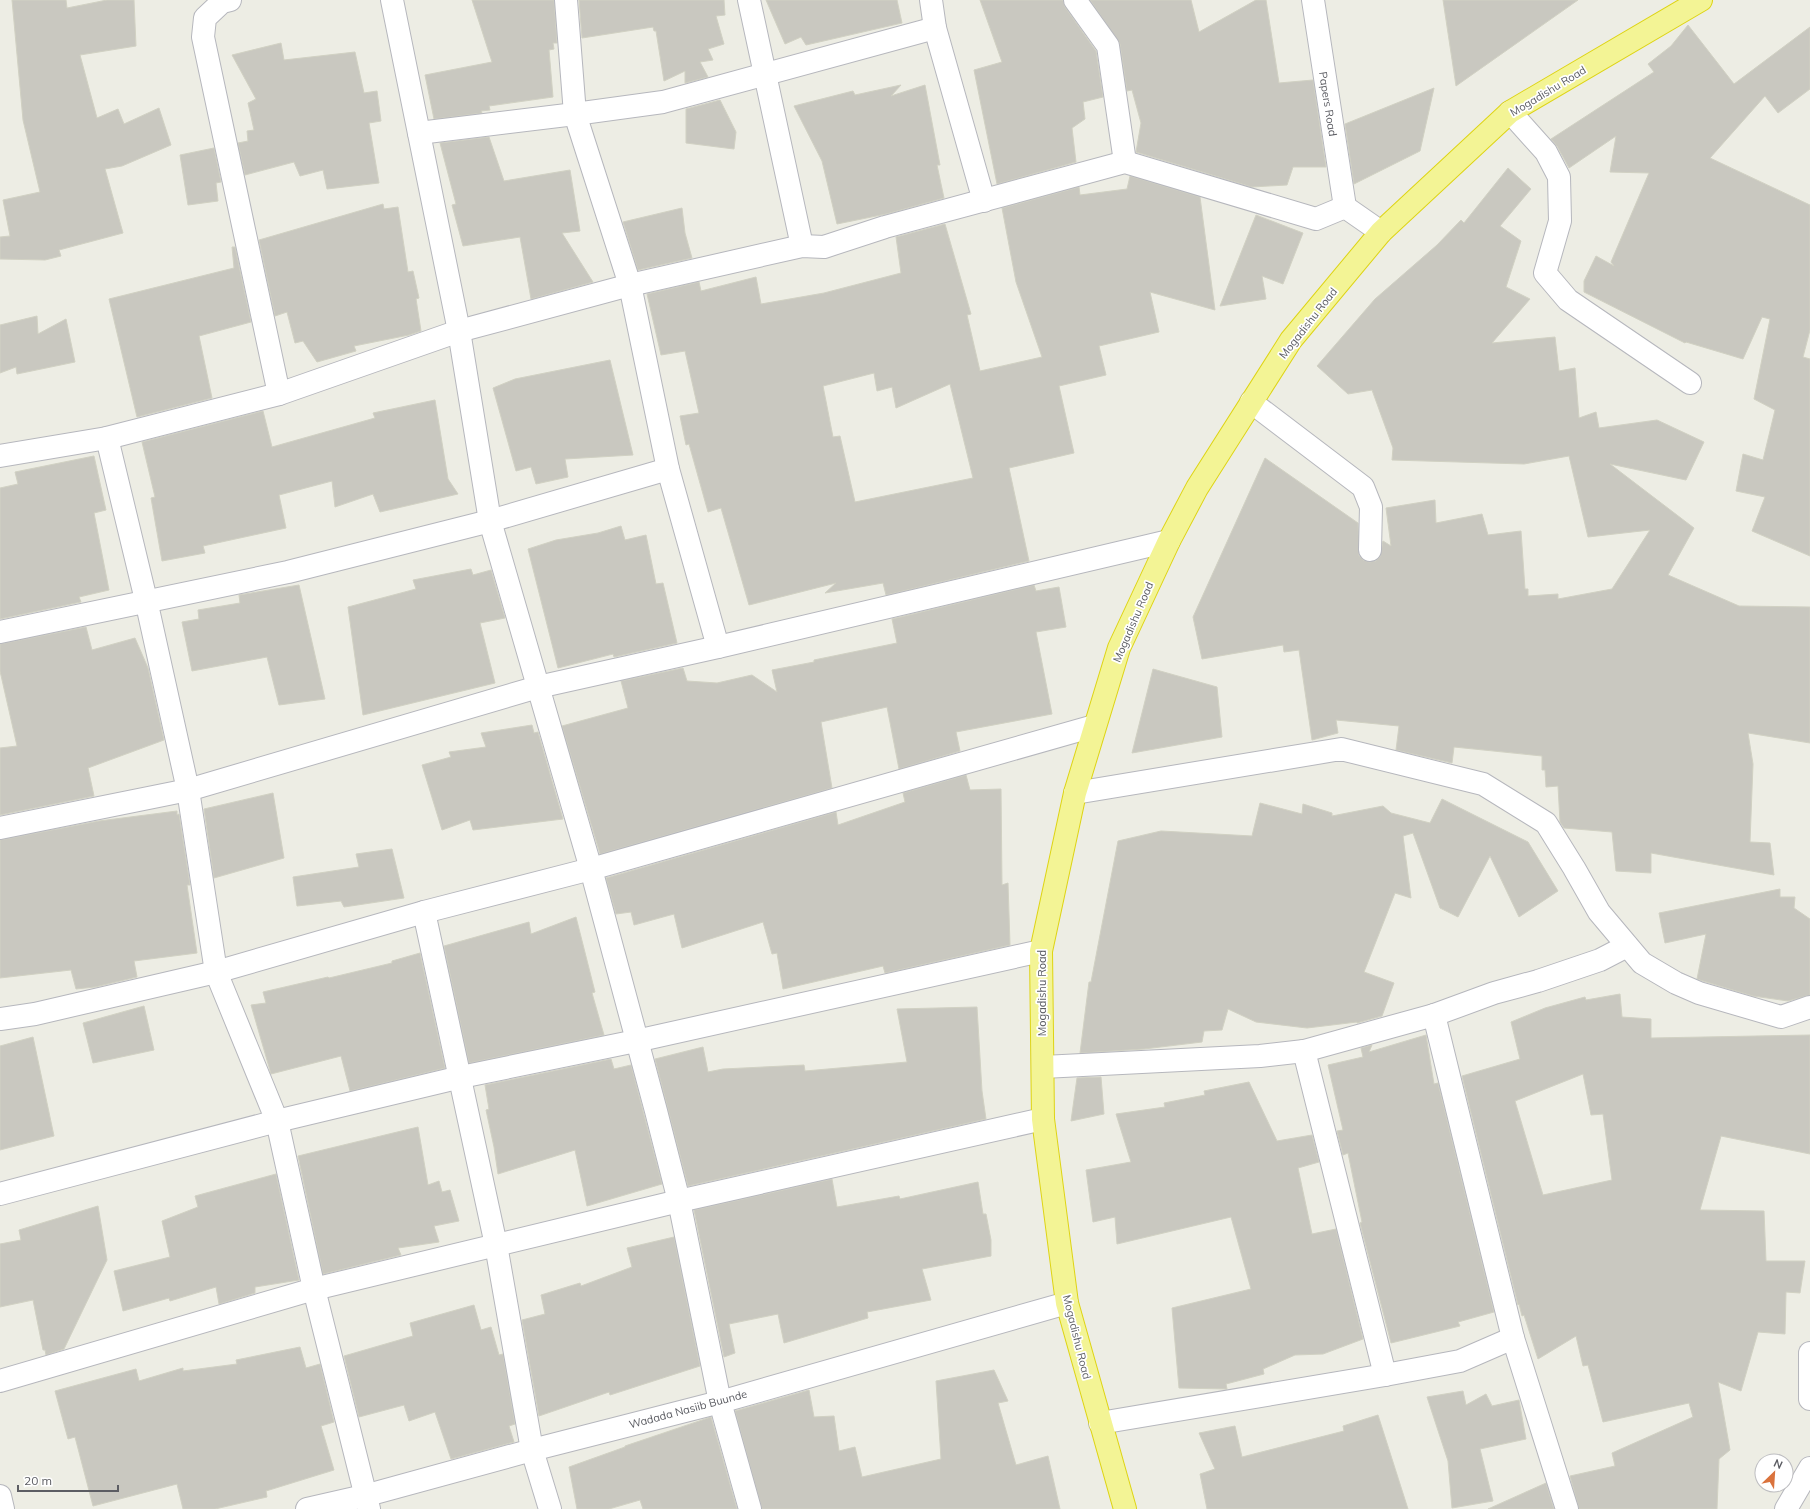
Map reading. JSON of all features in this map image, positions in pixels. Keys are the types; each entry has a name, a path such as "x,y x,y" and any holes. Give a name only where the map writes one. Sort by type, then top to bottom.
{"highway":[{"name":"Mogadishu Road","path":"1125,1509 1067,1303 1043,1119 1041,951 1075,793 1094,726 1119,648 1169,541 1197,488 1251,402 1291,340 1381,232 1510,112 1701,0"}],"street":[{"path":"230,0 222,2 205,18 203,37 279,394"},
{"path":"392,0 459,331 490,521 591,868 679,1200 720,1402 750,1509"},
{"path":"566,0 575,114 630,285 668,469 718,647"},
{"path":"749,0 802,246"},
{"path":"931,0 936,28 984,201"},
{"path":"1075,0 1108,46 1125,162"},
{"name":"Papers Road","path":"1313,0 1345,207"},
{"path":"418,133 663,102 936,28"},
{"path":"1510,112 1546,152 1559,176 1560,221 1544,273 1568,300 1690,383"},
{"path":"0,456 107,438 279,394 459,331 630,285 802,246 824,247 885,227 1125,162 1316,219 1345,207 1381,232"},
{"path":"1251,402 1363,487 1371,508 1370,550"},
{"path":"107,438 146,600 188,790 216,972 277,1121 314,1289 367,1502"},
{"path":"0,632 146,600 288,572 490,521 668,469"},
{"path":"0,828 188,790 538,687 718,647 1169,541"},
{"path":"0,1019 35,1014 216,972 424,912 591,868 1094,726"},
{"path":"1075,793 1341,749 1483,784 1546,823 1599,912 1642,963 1676,983 1699,993 1781,1017 1810,1007"},
{"path":"424,912 461,1077 496,1245 532,1450 550,1509"},
{"path":"1043,1067 1260,1056 1304,1051 1434,1015 1494,993 1538,981 1600,960 1628,946"},
{"path":"0,1194 277,1121 461,1077 636,1041 1041,951"},
{"path":"1434,1015 1513,1338 1567,1509"},
{"path":"1304,1051 1385,1375"},
{"path":"0,1381 314,1289 679,1200 1043,1119"},
{"name":"Wadada Nasiib Buunde","path":"307,1509 367,1502 532,1450 720,1402 1067,1303"},
{"path":"1100,1423 1460,1361 1513,1338"},
{"path":"1810,1353 1810,1399"},
{"path":"1786,1509 1810,1468"},
{"path":"0,1496 3,1509"}],"building":[{"path":"12,0 66,0 67,8 107,0 134,0 136,46 80,55 97,118 118,109 124,124 159,108 171,145 122,166 105,169 123,233 59,250 61,256 45,260 0,259 0,237 10,236 3,200 40,192 23,120"},
{"path":"472,0 554,0 557,43 553,43 554,49 549,50 553,97 489,106 490,110 481,111 482,113 434,119 425,75 492,62"},
{"path":"579,0 724,0 725,15 716,16 724,44 708,49 713,60 700,62 708,77 685,83 685,71 664,81 656,31 654,31 653,27 582,38"},
{"path":"766,0 897,0 902,23 806,45 801,37 785,44"},
{"path":"980,0 1063,0 1065,7 1096,51 1103,97 1083,102 1085,119 1072,128 1076,162 997,184 974,70 1002,62"},
{"path":"1090,0 1191,0 1199,32 1256,0 1266,0 1279,83 1313,80 1326,167 1293,167 1287,185 1252,187 1136,152 1141,123 1132,90 1127,91 1120,44"},
{"path":"1443,0 1578,0 1456,86"},
{"path":"1688,25 1734,84 1810,27 1810,89 1778,113 1765,96 1710,158 1810,205 1810,330 1803,357 1810,359 1810,556 1752,531 1765,497 1736,491 1743,454 1763,460 1775,410 1754,399 1770,319 1762,317 1743,359 1686,342 1685,343 1584,292 1584,281 1596,256 1614,266 1611,262 1649,173 1610,172 1616,136 1569,168 1557,146 1551,139 1654,72 1648,64 1671,46"},
{"path":"281,43 284,60 355,52 364,93 377,91 381,121 369,123 379,183 327,189 323,170 300,176 294,162 245,175 238,143 248,141 247,131 254,130 248,103 256,99 232,55"},
{"path":"901,85 891,96 925,85 940,165 937,165 944,198 886,214 837,224 822,161 794,106 853,91 855,95"},
{"path":"1434,88 1420,151 1354,184 1345,124"},
{"path":"720,100 736,132 734,149 686,143 686,109"},
{"path":"489,137 504,181 570,170 580,231 562,233 593,282 531,299 520,237 463,246 452,205 456,204 440,143"},
{"path":"214,148 221,182 216,183 218,201 188,205 180,155"},
{"path":"1508,168 1531,189 1500,226 1521,241 1506,287 1530,299 1492,343 1555,337 1559,371 1575,368 1579,418 1596,412 1599,428 1657,420 1704,442 1686,480 1610,464 1694,528 1668,575 1739,606 1810,607 1810,743 1748,733 1753,764 1750,842 1770,843 1774,875 1651,853 1651,873 1616,871 1612,832 1564,828 1560,822 1558,786 1546,787 1545,770 1542,770 1542,756 1454,747 1452,763 1396,750 1399,726 1336,720 1338,733 1312,740 1299,650 1284,652 1283,645 1202,659 1193,617 1265,458 1358,523 1359,556 1363,560 1369,562 1376,561 1380,557 1383,541 1391,546 1386,508 1435,500 1436,523 1482,514 1488,535 1521,531 1525,589 1528,589 1528,596 1558,594 1558,599 1612,589 1650,530 1588,537 1569,456 1524,464 1392,460 1393,448 1372,390 1348,394 1317,366 1375,299 1437,245 1461,220 1464,223"},
{"path":"1130,176 1200,197 1215,310 1150,292 1159,332 1099,346 1106,375 1059,386 1074,453 1009,468 1029,561 886,595 883,583 825,593 836,583 749,605 721,508 708,512 689,444 686,445 680,416 699,413 685,351 661,355 647,294 699,282 701,291 756,277 761,304 824,293 901,273 896,237 945,224 971,314 967,315 980,371 1042,357 1016,282 1002,208 1079,187 1080,195 1127,189","holes":["874,373 877,391 892,387 896,408 950,384 973,478 855,502 840,436 833,437 823,386"]},
{"path":"383,204 384,209 398,207 408,272 413,271 419,298 416,299 421,331 409,335 354,346 356,351 317,362 303,341 295,343 287,312 275,316 259,240"},
{"path":"682,208 685,233 692,258 638,270 623,222"},
{"path":"1256,215 1303,233 1283,284 1262,276 1266,299 1220,306"},
{"path":"232,247 235,247 251,322 199,336 212,398 137,417 109,299 234,268"},
{"path":"37,316 38,334 66,319 75,362 17,374 16,367 0,373 0,325"},
{"path":"610,360 633,455 565,459 568,477 536,484 531,467 516,471 493,388 515,379"},
{"path":"435,400 448,479 458,494 380,512 373,494 335,507 332,481 279,495 286,528 203,546 205,553 162,561 151,498 155,497 142,442 263,411 272,447 375,418 373,413"},
{"path":"94,456 106,510 94,513 109,590 79,597 81,602 0,619 0,488 18,484 15,472"},
{"path":"621,526 625,540 646,535 656,584 663,583 677,643 614,657 613,654 558,668 528,549 556,540 598,533"},
{"path":"471,569 473,575 491,570 505,618 480,623 495,683 363,715 348,607 416,589 413,580"},
{"path":"299,585 325,699 279,705 267,657 192,671 182,622 199,619 198,610 240,603 239,595"},
{"path":"1034,585 1036,591 1059,587 1066,627 1036,632 1052,714 956,732 960,751 899,769 887,707 821,722 832,788 600,854 562,726 628,708 621,681 683,668 687,681 717,683 752,675 777,692 772,670 897,643 892,619"},
{"path":"86,627 92,650 135,638 148,668 164,740 88,768 94,796 0,815 0,748 17,746 0,671 0,644"},
{"path":"1153,669 1217,687 1222,737 1132,753"},
{"path":"532,725 534,733 538,732 563,819 473,830 470,820 442,830 422,765 451,757 449,752 486,747 481,733"},
{"path":"966,775 970,790 1001,789 1002,885 1008,883 1010,945 885,973 883,966 783,989 777,953 772,954 763,922 682,948 674,914 634,925 631,912 616,914 606,878 836,812 838,825 905,802 903,793"},
{"path":"273,793 284,858 214,878 204,809"},
{"path":"1442,799 1528,842 1558,891 1519,917 1490,856 1458,917 1440,908 1413,833 1403,836 1411,898 1395,893 1364,972 1394,983 1382,1016 1357,1023 1307,1028 1256,1022 1228,1009 1222,1030 1204,1031 1202,1042 1144,1049 1080,1053 1089,982 1091,982 1118,841 1161,831 1252,836 1260,803 1302,814 1303,804 1332,813 1332,816 1383,806 1391,813 1430,823"},
{"path":"177,811 177,815 179,814 190,885 187,885 197,953 134,961 137,977 95,987 76,989 71,970 0,978 0,840 99,821"},
{"path":"392,849 404,898 344,907 341,901 297,906 293,877 359,867 356,854"},
{"path":"1780,889 1780,897 1795,897 1794,908 1810,919 1810,995 1788,1001 1753,996 1697,979 1706,934 1665,943 1659,913"},
{"path":"576,917 595,992 592,993 604,1035 469,1063 444,946 529,922 531,934"},
{"path":"420,953 445,1068 350,1091 341,1056 271,1074 251,1005 266,1003 263,992 392,963 392,961"},
{"path":"1620,994 1622,1017 1651,1019 1651,1038 1810,1035 1810,1154 1721,1136 1700,1210 1764,1211 1766,1261 1805,1261 1800,1293 1786,1292 1785,1334 1758,1332 1741,1391 1718,1382 1730,1450 1719,1459 1717,1509 1579,1509 1570,1476 1615,1466 1612,1453 1693,1417 1689,1403 1603,1422 1588,1365 1583,1366 1576,1336 1538,1359 1524,1315 1522,1316 1519,1304 1518,1305 1462,1076 1520,1059 1511,1022 1545,1008 1585,997 1586,1000","holes":["1583,1074 1591,1115 1603,1114 1612,1180 1543,1195 1515,1101"]},
{"path":"144,1006 154,1050 93,1063 83,1023"},
{"path":"977,1007 982,1091 986,1119 688,1186 655,1059 703,1047 708,1072 723,1069 804,1065 805,1071 907,1062 897,1009"},
{"path":"1426,1035 1434,1084 1438,1083 1494,1312 1458,1322 1460,1326 1391,1343 1360,1223 1362,1222 1348,1153 1343,1155 1337,1131 1343,1130 1328,1065 1363,1057 1361,1048 1372,1045 1369,1052"},
{"path":"33,1037 54,1136 0,1150 0,1046"},
{"path":"611,1059 614,1069 631,1065 662,1184 587,1206 575,1150 498,1174 486,1110 489,1109 485,1085"},
{"path":"1101,1077 1104,1114 1071,1121 1077,1078"},
{"path":"1249,1082 1277,1141 1312,1135 1319,1162 1298,1168 1312,1234 1336,1229 1363,1339 1323,1354 1295,1355 1263,1369 1264,1374 1226,1384 1227,1389 1179,1388 1172,1308 1251,1289 1231,1217 1117,1244 1115,1217 1093,1222 1086,1170 1131,1162 1116,1114 1165,1107 1164,1103 1205,1095 1204,1091"},
{"path":"418,1127 428,1185 439,1181 442,1192 450,1190 459,1221 434,1226 439,1242 398,1248 401,1255 323,1274 298,1156"},
{"path":"276,1174 299,1280 255,1287 255,1293 219,1304 216,1287 170,1301 169,1298 123,1311 114,1271 170,1257 162,1221 198,1207 195,1196"},
{"path":"832,1179 837,1207 899,1196 900,1199 978,1182 983,1214 986,1214 991,1240 991,1256 922,1269 931,1300 867,1312 868,1318 784,1343 778,1314 729,1324 735,1353 724,1357 694,1210"},
{"path":"98,1206 107,1260 64,1349 46,1355 45,1350 43,1350 33,1300 0,1307 0,1244 21,1240 19,1230"},
{"path":"674,1237 700,1366 610,1395 609,1392 539,1416 522,1320 545,1314 541,1295 580,1283 581,1286 632,1267 627,1248"},
{"path":"474,1305 481,1330 491,1327 499,1355 503,1354 515,1424 509,1426 514,1442 451,1459 435,1412 409,1421 404,1405 359,1417 344,1356 413,1336 410,1323"},
{"path":"300,1347 306,1368 320,1364 334,1422 321,1426 334,1470 266,1491 267,1497 215,1509 183,1509 177,1484 93,1506 75,1437 68,1439 55,1391 136,1369 139,1381 183,1368 183,1371 237,1364 236,1360"},
{"path":"994,1370 1008,1401 998,1403 1016,1465 1048,1456 1060,1509 762,1509 735,1411 809,1390 814,1417 834,1416 839,1451 855,1447 862,1477 941,1459 936,1381"},
{"path":"1463,1391 1466,1405 1486,1394 1492,1406 1519,1400 1526,1439 1480,1449 1493,1501 1452,1508 1448,1461 1427,1397"},
{"path":"1378,1415 1408,1509 1207,1509 1200,1474 1215,1469 1199,1433 1235,1426 1242,1457 1344,1431 1343,1426"},
{"path":"711,1417 737,1509 643,1509 640,1500 609,1509 577,1509 569,1467 625,1446"},
{"path":"1546,1483 1554,1509 1488,1509"}]}
